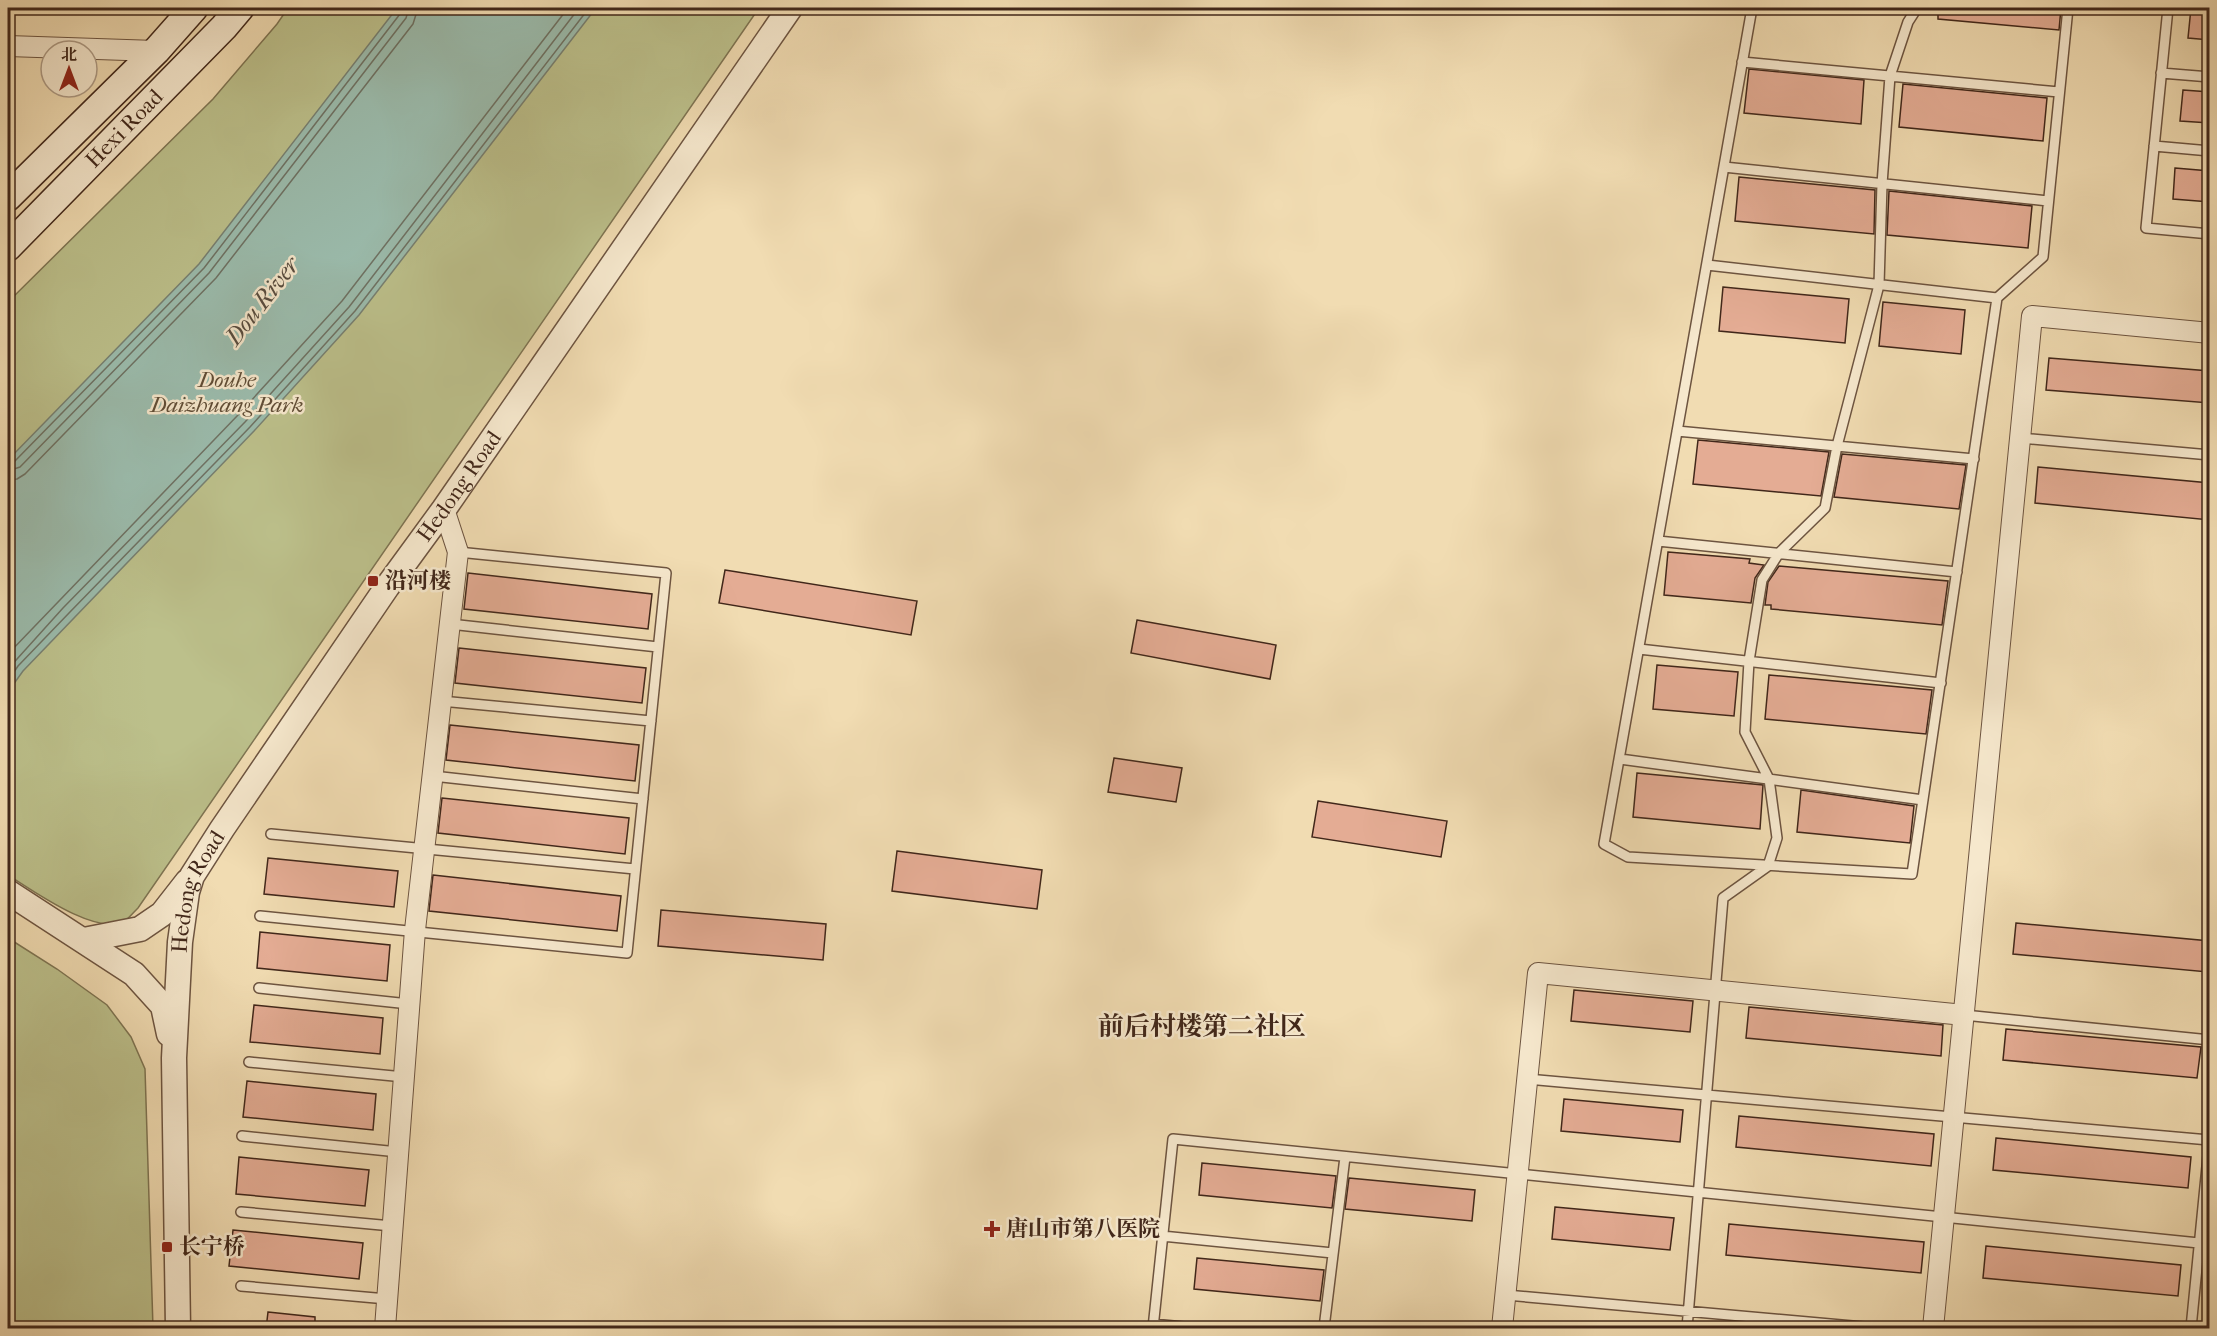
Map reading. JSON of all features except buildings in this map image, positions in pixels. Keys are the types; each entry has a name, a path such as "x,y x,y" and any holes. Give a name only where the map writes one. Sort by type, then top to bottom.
{"main road":[{"name":"Hexi Road","path":"8,197 156,51 194,8"},
{"name":"Hexi Road","path":"8,247 240,8"}],"street":[{"name":"Hedong Road","path":"178,1329 174,1058 180,942 187,892 192,876 380,597 790,8"},
{"path":"8,46 156,51"},
{"path":"1933,1329 2032,316 2210,333"},
{"path":"384,1329 415,930 458,552 444,508"},
{"path":"84,940 140,929 162,914 192,876"},
{"name":"Hedong Road","path":"8,892 134,974 163,1006 174,1058"},
{"path":"1502,1329 1538,973 1964,1015"}],"lane":[{"path":"1752,8 1604,844 1628,857 1912,874 1997,298 2043,257 2068,8"},
{"path":"1686,1329 1723,898 1768,866 1777,838 1769,779 1745,732 1749,661 1762,580 1779,553 1825,507 1837,446 1879,285 1882,184 1890,76 1908,22 1917,8"},
{"path":"2168,8 2146,228 2210,234"},
{"path":"1742,62 2059,92"},
{"path":"2161,73 2210,77"},
{"path":"2154,146 2210,151"},
{"path":"1724,167 2048,201"},
{"path":"1707,265 1997,298"},
{"path":"1677,431 1974,459"},
{"path":"2020,438 2210,455"},
{"path":"1658,541 1957,572"},
{"path":"260,916 627,953 666,573 458,552"},
{"path":"450,624 658,647"},
{"path":"1639,649 1941,683"},
{"path":"441,701 651,721"},
{"path":"1620,759 1923,800"},
{"path":"433,776 643,799"},
{"path":"271,834 635,869"},
{"path":"259,988 410,1004"},
{"path":"1964,1015 2210,1040"},
{"path":"249,1062 404,1077"},
{"path":"1527,1079 2209,1140"},
{"path":"242,1136 398,1152"},
{"path":"2191,1329 2210,1136"},
{"path":"1194,1329 1153,1326 1173,1139 2199,1244"},
{"path":"1324,1329 1345,1157"},
{"path":"241,1212 392,1226"},
{"path":"1162,1236 1333,1253"},
{"path":"241,1286 387,1299"},
{"path":"1506,1295 1875,1329"}],"green space":[{"name":"Douhe Daizhuang Park","path":"288,8 759,8 138,908 125,921 113,924 98,923 65,910 8,875 8,302 213,99"},
{"path":"8,938 107,1005 131,1037 145,1069 153,1328 8,1328"}],"water":[{"name":"Dou River","path":"397,8 596,8 359,315 254,431 23,671 8,692 8,460 199,264"}],"place":[{"name":"沿河楼","path":"373,581"},
{"name":"唐山市第八医院","path":"992,1229"},
{"name":"长宁桥","path":"167,1247"}],"district":[{"name":"前后村楼第二社区","path":"1202,1026"}]}
